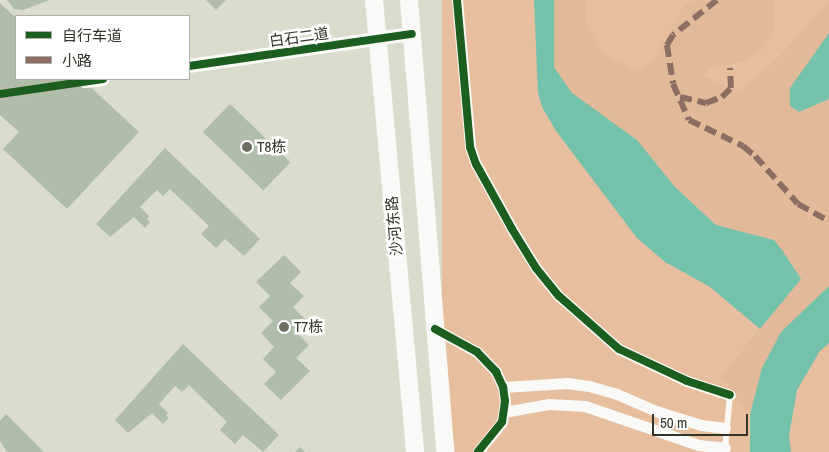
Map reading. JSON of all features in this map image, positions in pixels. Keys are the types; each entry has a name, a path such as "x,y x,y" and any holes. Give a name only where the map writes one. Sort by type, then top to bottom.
{"main road":[{"name":"沙河东路","path":"374,0 415,452"},
{"path":"410,0 445,452"}],"street":[{"path":"457,0 470,147 476,164 507,221 536,268 559,296 619,349 688,381 730,395"},
{"name":"白石二道","path":"190,66 412,34"},
{"path":"85,81 94,80"},
{"path":"435,328 477,352 496,372 502,387 504,412 492,438 478,452"},
{"path":"502,387 567,383 589,386 617,394 656,411 701,425 725,428"},
{"path":"504,412 549,404 585,406 679,439 725,450"}],"lane":[{"path":"725,450 725,428 730,395"}],"shaded area":[{"path":"442,0 829,0 829,452 442,452"},
{"path":"554,0 587,0 585,21 603,53 637,71 655,59 685,4 700,0 773,0 775,21 772,35 764,48 744,61 710,69 702,76 739,91 777,59 829,0 829,33 790,88 790,105 814,106 829,99 829,286 781,332 762,368 750,415 721,376 801,279 762,236 730,231 716,225 675,187 637,140 572,93 560,80 554,67 551,50"}],"water":[{"path":"534,0 554,0 554,67 572,93 637,140 675,187 716,225 774,240 782,250 801,279 760,329 710,287 665,262 637,238 556,131 542,107 538,93"},
{"path":"829,33 829,99 799,112 790,106 790,88"},
{"path":"829,286 829,343 820,351 797,390 789,436 791,452 750,452 750,415 762,368 781,332"}],"building":[{"path":"7,0 50,0 23,10 14,9"},
{"path":"206,0 226,0 216,10"},
{"path":"0,3 15,17 15,80 83,80 139,132 67,209 3,149 19,132 0,115"},
{"name":"T8栋","path":"230,104 290,162 263,190 203,132"},
{"path":"165,148 260,239 244,256 225,239 216,248 201,234 209,226 170,189 163,196 157,190 140,207 149,216 147,219 150,222 145,228 134,217 110,237 96,224"},
{"name":"T7栋","path":"284,255 301,272 290,283 304,296 293,307 307,321 296,332 309,345 296,358 310,371 281,400 264,384 276,372 263,359 274,347 261,333 273,321 259,307 270,296 256,282"},
{"path":"183,344 279,435 263,452 243,435 235,444 220,430 227,422 189,385 182,392 175,386 159,404 168,413 166,415 169,418 163,424 152,413 128,433 115,420"},
{"path":"6,414 44,452 7,452 0,441 0,421"},
{"path":"300,447 305,452 295,452"}],"tunnel":[{"path":"0,94 85,81"}],"marked path":[{"path":"717,0 673,35 667,45 673,84 689,120 743,146 755,156 798,204 829,221"},
{"path":"680,97 706,103 722,97 731,88 730,68"}],"cycle path":[{"path":"457,0 470,147 476,164 536,268 559,296 619,349 687,381 730,395"},
{"path":"190,66 412,34"},
{"path":"0,94 96,80"},
{"path":"435,329 477,352 496,372 503,387 505,401 502,422 478,452"}],"place":[{"name":"T8栋","path":"247,147"},
{"name":"T7栋","path":"284,327"}]}
